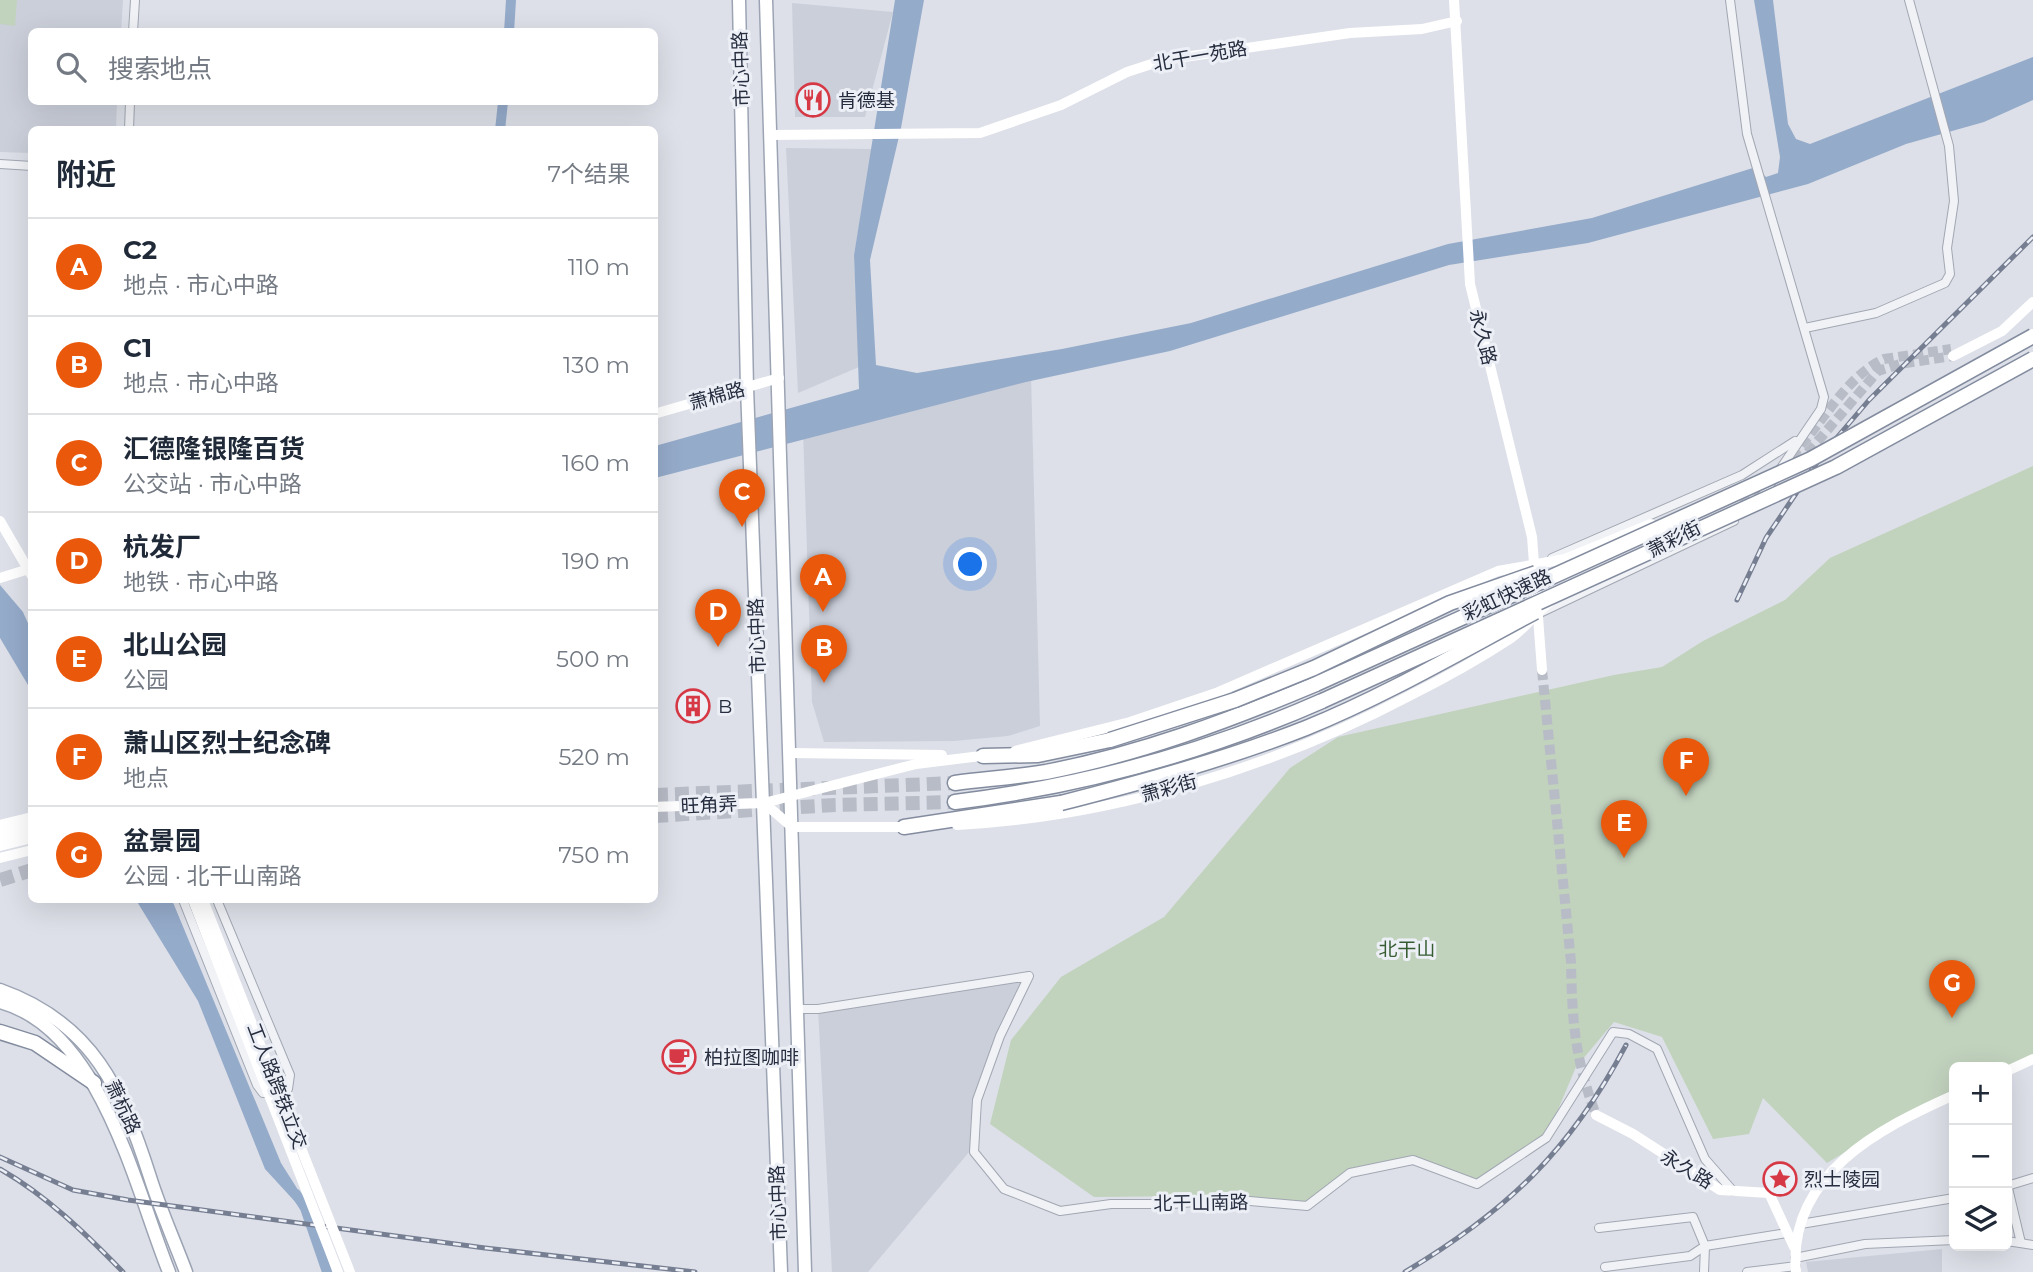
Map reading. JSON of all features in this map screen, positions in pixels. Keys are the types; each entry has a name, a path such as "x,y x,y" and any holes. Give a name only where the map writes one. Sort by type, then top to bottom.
{"highway":[{"name":"彩虹快速路","path":"956,783 1042,772 1122,755 1213,725 1316,684 1620,543 1811,459 2033,336"},
{"name":"彩虹快速路","path":"956,802 1037,791 1127,771 1226,740 1322,701 1876,447 2033,359"},
{"path":"983,756 1038,755 1110,740 1235,700 1314,668 1450,603 1620,543"},
{"path":"904,827 1061,803 1146,781 1306,728 1378,695 1628,561"},
{"path":"0,835 28,829"},
{"path":"0,1032 35,1043 94,1083"}],"main road":[{"name":"市心中路","path":"738,0 747,388 781,1272"},
{"name":"市心中路","path":"766,0 782,446 805,1272"},
{"name":"永久路","path":"1454,0 1465,234 1470,284 1529,525 1542,670"},
{"name":"北干一苑路","path":"771,135 913,136 980,133 1061,105 1127,72 1164,60 1350,33 1422,29 1457,21"},
{"path":"1952,352 1975,345 2002,331 2033,302"},
{"name":"萧棉路","path":"658,413 779,378"},
{"name":"萧彩街","path":"764,803 916,764 1017,751 1130,722 1216,693 1498,571 1534,566 1598,547 1735,488"},
{"name":"萧彩街","path":"792,827 904,827 1011,822 1068,814 1191,783 1328,733 1409,697 1512,637 1550,601 1742,504"},
{"path":"0,521 28,567"},
{"path":"4,577 28,573"},
{"name":"萧彩街","path":"790,753 983,756"},
{"path":"764,803 792,827"},
{"name":"旺角弄","path":"658,807 764,803"},
{"path":"0,825 28,818"},
{"path":"0,846 28,839"},
{"path":"0,858 28,851"},
{"name":"工人路跨铁立交","path":"194,903 338,1272"},
{"name":"工人路跨铁立交","path":"204,903 351,1272"},
{"name":"萧杭路","path":"0,990 36,1006 68,1026 94,1052 117,1089 141,1145 186,1272"},
{"name":"萧杭路","path":"0,1002 38,1022 66,1047 94,1083 124,1146 169,1272"},
{"path":"2012,1069 2033,1059"},
{"path":"1795,1261 1801,1224 1825,1181 1850,1151 1892,1123 1949,1097"},
{"name":"永久路","path":"1596,1115 1633,1134 1720,1190 1769,1193 1787,1233 1795,1261"}],"street":[{"path":"134,28 135,0"},
{"path":"1537,614 1736,520 1764,493 1821,409 1824,397 1747,134 1730,0"},
{"path":"1805,328 1876,313 1945,283 1950,274 1947,248 1954,201 1949,146 1909,0"},
{"path":"129,126 130,105"},
{"path":"0,164 28,166"},
{"path":"1534,566 1759,467 1805,432"},
{"path":"184,903 257,1085 263,1093 278,1093 288,1089 290,1076 218,903"},
{"name":"北干山南路","path":"797,1009 818,1009 1029,976 1000,1036 977,1100 974,1152 1004,1189 1059,1211 1111,1204 1172,1204 1228,1199 1307,1206 1350,1173 1413,1160 1478,1184 1546,1138 1614,1032 1629,1034 1657,1049 1705,1159 1733,1191"},
{"path":"2012,1184 2033,1178"},
{"path":"2008,1188 2021,1243"},
{"path":"1801,1224 1949,1199"},
{"path":"1599,1228 1693,1217 1705,1246 1704,1272"},
{"path":"1605,1267 1690,1256 1705,1246 1787,1233"},
{"path":"1747,1272 1865,1244 1949,1240"},
{"path":"2012,1242 2033,1245"}],"shaded area":[{"path":"0,0 123,0 121,28 28,28 28,105 117,105 116,126 28,126 28,153 0,152"},
{"path":"792,3 893,12 865,117 795,117"},
{"path":"786,148 872,149 854,255 859,367 798,393"},
{"path":"1031,373 1040,726 1008,736 954,741 824,742 812,702 803,430"},
{"path":"1029,976 977,1100 975,1145 868,1272 832,1272 818,1009"},
{"path":"1942,1249 1942,1272 1808,1272 1806,1262"}],"green space":[{"path":"0,0 17,0 15,26 0,24"},
{"name":"北干山","path":"2033,466 2033,1060 2012,1066 2012,1062 1949,1062 1949,1099 1875,1134 1827,1163 1763,1098 1749,1134 1713,1139 1662,1037 1614,1022 1576,1067 1546,1138 1477,1184 1413,1160 1350,1173 1307,1206 1194,1196 1094,1197 990,1124 1011,1040 1061,977 1164,917 1290,768 1338,737 1614,675 1662,667 1703,641 1785,600 1830,558"}],"water":[{"path":"895,0 924,0 901,128 870,260 876,365 917,373 1062,349 1191,323 1448,244 1592,218 1756,167 1766,177 1778,173 1780,157 1754,0 1773,0 1788,124 1796,139 1810,144 2033,57 2033,100 1984,122 1906,144 1808,184 1588,243 1449,265 1170,351 1026,382 658,477 658,445 859,389 854,255"},
{"path":"0,585 23,612 28,623 28,685 0,638"},
{"path":"138,903 173,903 281,1163 305,1201 299,1206 265,1169 198,1001"}],"waterway":[{"path":"509,28 511,0"},
{"path":"500,126 503,105"},
{"path":"296,1194 305,1208 327,1272"}],"tunnel":[{"path":"1791,456 1845,390 1870,367 1884,359 1951,349"},
{"path":"1798,464 1878,371 1900,364 1953,356"},
{"path":"1742,504 1771,484"},
{"path":"1542,670 1571,962 1574,1022 1583,1076 1596,1115"},
{"path":"658,795 955,783"},
{"path":"658,816 835,805 955,802"},
{"path":"0,880 28,871"}],"railway":[{"path":"1737,600 1766,538 1822,455 1869,400 2033,237"},
{"path":"1405,1272 1475,1226 1533,1175 1582,1117 1626,1045"},
{"path":"0,1157 73,1190 128,1200 485,1248 695,1272"},
{"path":"0,1169 65,1216 123,1272"}],"place":[{"name":"肯德基","path":"813,100"},
{"name":"汇德隆银隆百货","path":"742,527"},
{"name":"C2","path":"823,612"},
{"name":"杭发厂","path":"718,647"},
{"name":"C1","path":"824,683"},
{"name":"B","path":"693,706"},
{"name":"萧山区烈士纪念碑","path":"1686,796"},
{"name":"北山公园","path":"1624,858"},
{"name":"盆景园","path":"1952,1018"},
{"name":"柏拉图咖啡","path":"679,1057"},
{"name":"烈士陵园","path":"1780,1179"}]}
